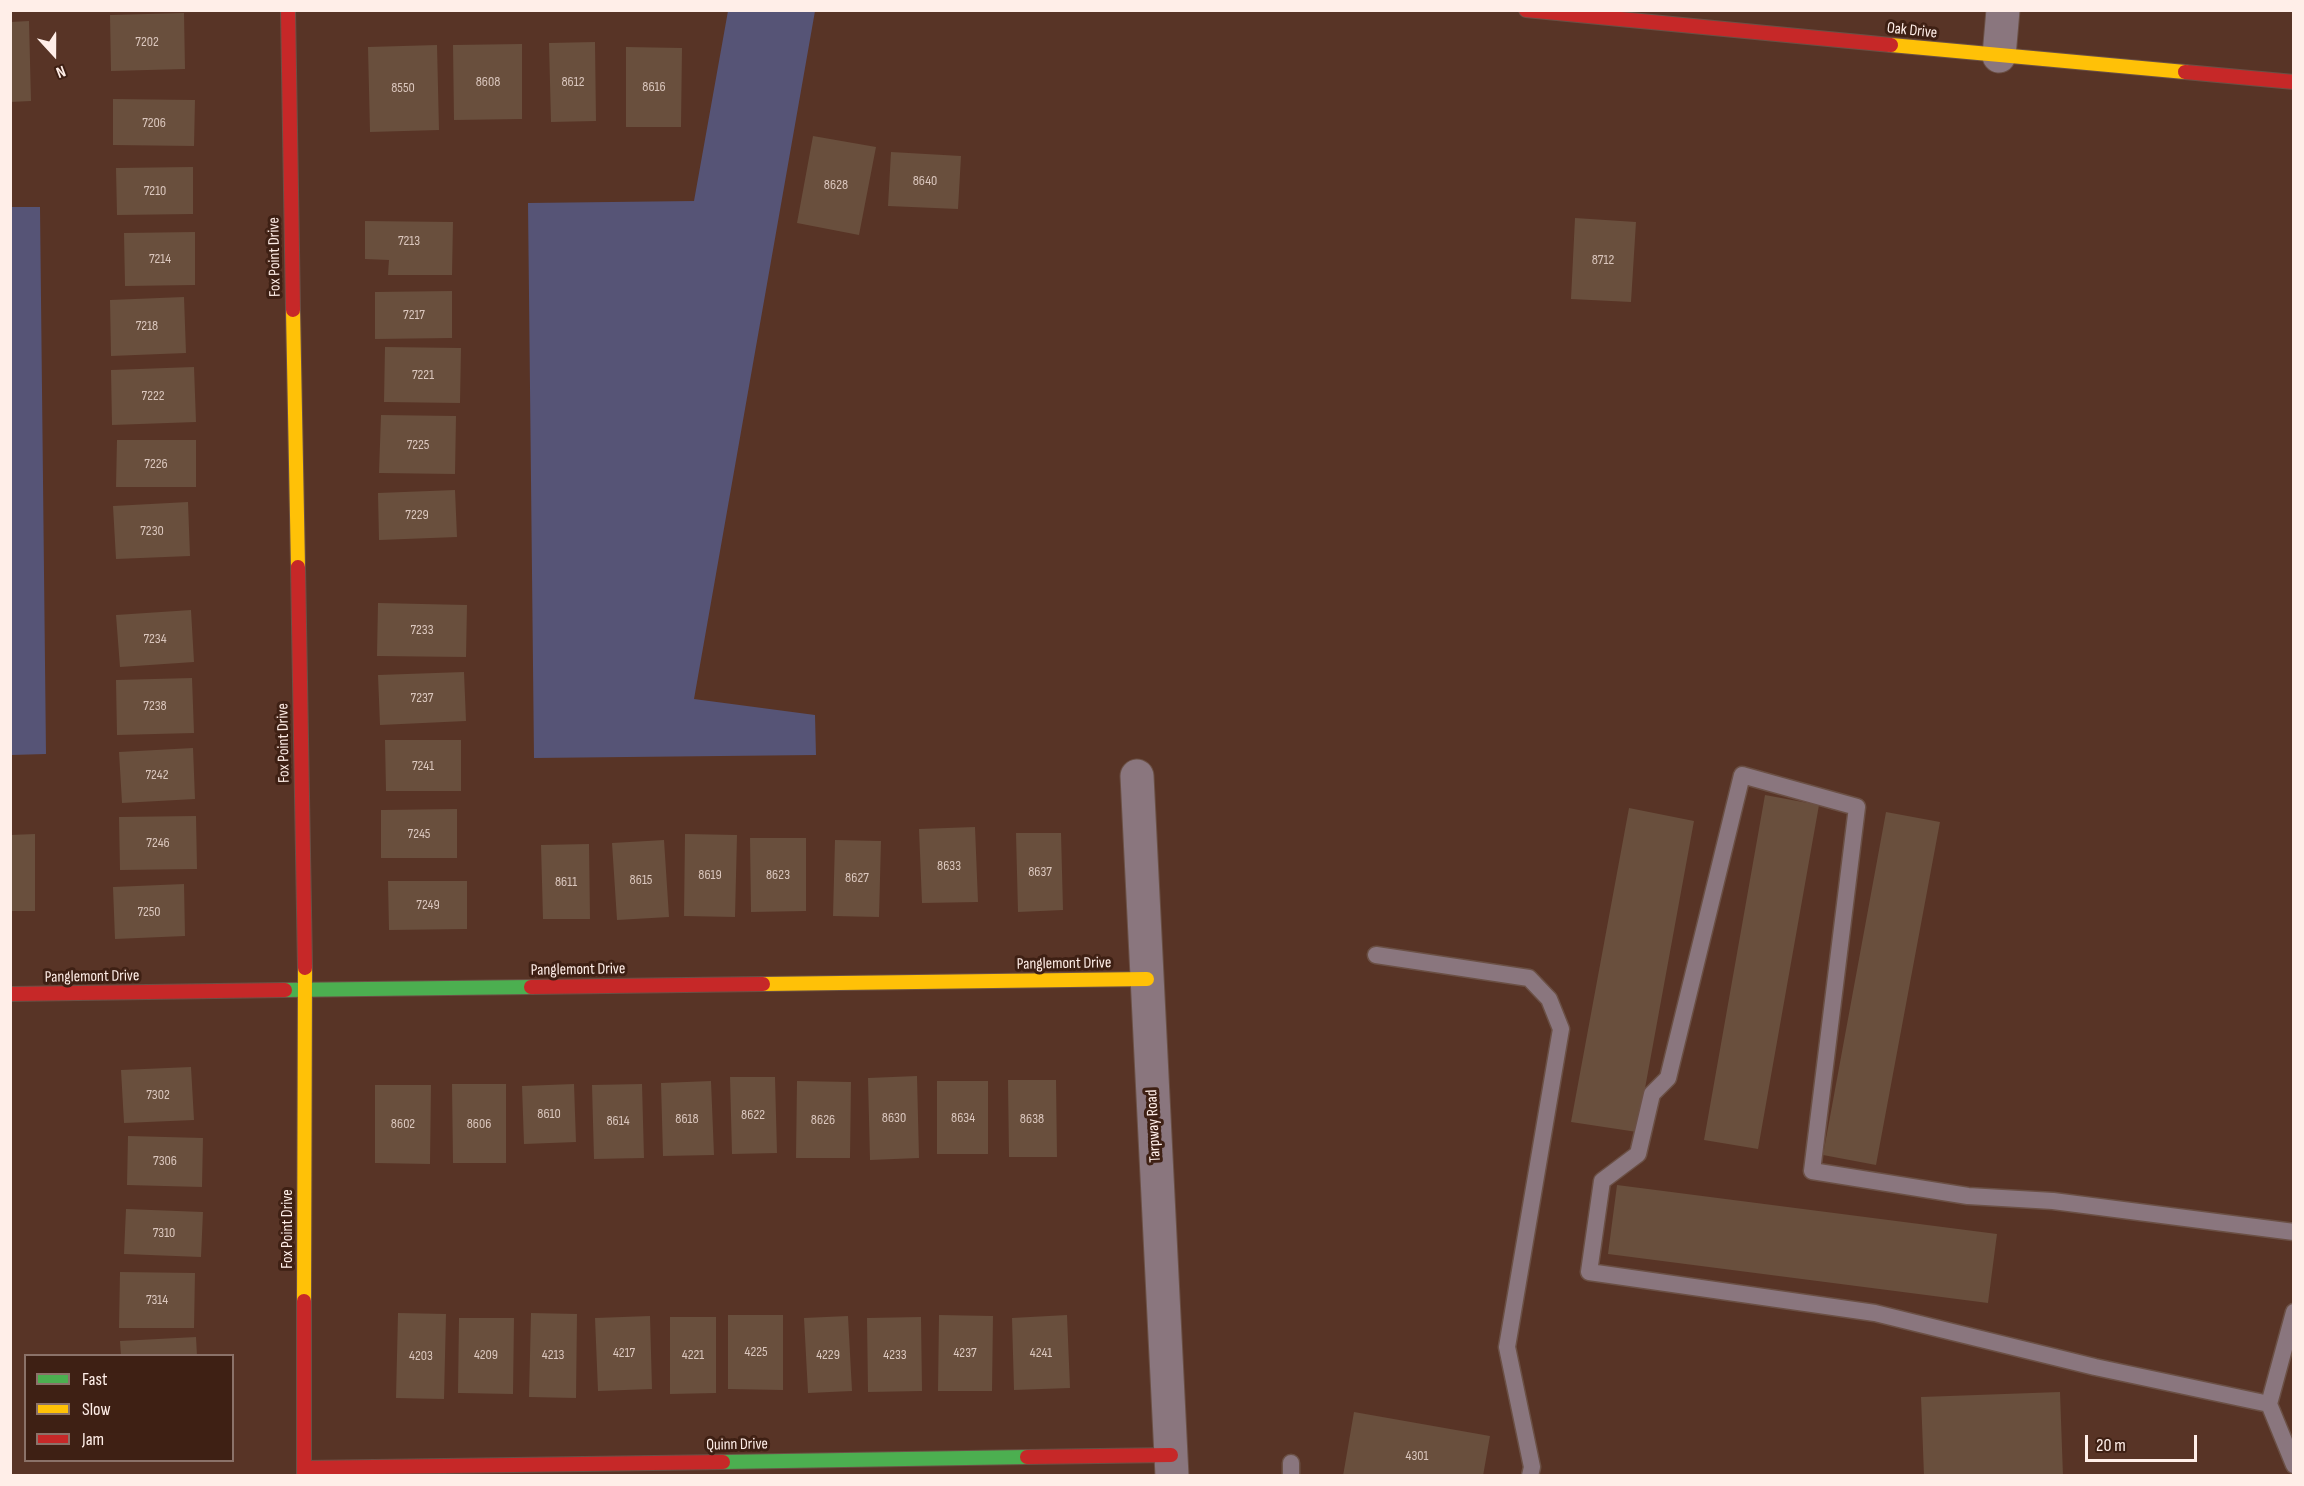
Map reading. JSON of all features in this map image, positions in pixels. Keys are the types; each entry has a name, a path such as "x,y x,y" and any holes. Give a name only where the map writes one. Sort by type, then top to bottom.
{"street":[{"name":"Fox Point Drive","path":"288,10 305,990 304,1472"},
{"name":"Oak Drive","path":"1527,10 2294,82"},
{"path":"1999,56 2003,10"},
{"name":"Tarpway Road","path":"1137,776 1171,1465"},
{"name":"Panglemont Drive","path":"10,994 1147,979"},
{"name":"Quinn Drive","path":"304,1472 1171,1465"}],"lane":[{"path":"2269,1404 2095,1367 1875,1313 1589,1272 1602,1181 1638,1154 1652,1094 1668,1078 1742,775 1857,807 1812,1171 1968,1196 2053,1202 2294,1232"},
{"path":"1376,955 1529,978 1549,999 1561,1029 1507,1347 1532,1467 1530,1476"},
{"path":"2294,1312 2269,1404 2294,1465"}],"shaded area":[{"path":"728,11 815,11 694,699 815,715 816,755 534,758 528,203 694,201"},
{"path":"11,207 40,207 46,754 11,755"}],"building":[{"path":"184,13 185,69 111,71 110,15"},
{"path":"29,21 31,101 10,102 10,22"},
{"path":"595,42 596,121 551,122 549,43"},
{"path":"522,44 522,119 454,120 453,45"},
{"path":"437,45 439,130 370,132 368,47"},
{"path":"626,47 682,48 681,127 626,127"},
{"path":"113,99 195,100 194,146 113,145"},
{"path":"813,136 876,147 859,235 797,223"},
{"path":"891,152 961,156 958,209 888,206"},
{"path":"193,167 193,214 117,215 116,168"},
{"path":"1575,218 1636,222 1631,302 1571,299"},
{"path":"365,221 453,222 452,275 388,275 389,260 365,259"},
{"path":"195,232 195,285 125,286 124,233"},
{"path":"452,291 452,338 375,339 375,292"},
{"path":"184,297 186,353 111,356 110,300"},
{"path":"385,347 461,348 460,403 384,402"},
{"path":"194,367 196,422 112,425 111,370"},
{"path":"381,415 456,416 455,474 379,473"},
{"path":"117,440 196,440 196,487 116,487"},
{"path":"455,490 457,537 379,540 378,493"},
{"path":"188,502 190,556 116,559 113,506"},
{"path":"378,603 467,605 466,657 377,656"},
{"path":"191,610 194,662 120,667 116,615"},
{"path":"464,672 466,721 380,725 378,675"},
{"path":"192,678 194,733 117,735 116,680"},
{"path":"385,740 461,740 461,791 386,791"},
{"path":"193,748 195,799 122,803 119,752"},
{"path":"1765,795 1819,805 1758,1149 1704,1140"},
{"path":"1629,808 1694,821 1637,1132 1571,1122"},
{"path":"457,809 457,858 381,858 381,810"},
{"path":"1886,812 1940,822 1876,1165 1823,1155"},
{"path":"196,816 197,869 120,870 119,817"},
{"path":"975,827 978,902 922,903 919,829"},
{"path":"1016,833 1061,833 1063,910 1018,912"},
{"path":"35,834 35,911 10,911 10,835"},
{"path":"685,834 737,835 735,917 684,916"},
{"path":"750,838 806,838 806,911 751,912"},
{"path":"664,840 669,917 617,920 612,843"},
{"path":"835,840 881,841 879,917 833,916"},
{"path":"589,844 590,919 543,919 541,845"},
{"path":"388,881 467,881 467,929 389,930"},
{"path":"184,884 185,936 115,939 113,887"},
{"path":"191,1067 194,1120 124,1123 121,1070"},
{"path":"917,1076 919,1158 870,1160 868,1078"},
{"path":"730,1077 775,1077 777,1153 732,1154"},
{"path":"1008,1080 1056,1080 1057,1157 1009,1157"},
{"path":"711,1081 714,1155 663,1156 661,1083"},
{"path":"797,1081 851,1082 850,1158 796,1158"},
{"path":"937,1081 988,1081 988,1154 937,1154"},
{"path":"452,1084 506,1084 506,1163 453,1163"},
{"path":"574,1084 576,1142 524,1144 522,1086"},
{"path":"642,1084 644,1158 594,1159 592,1085"},
{"path":"375,1085 431,1085 430,1164 375,1163"},
{"path":"128,1136 203,1138 202,1187 127,1185"},
{"path":"1617,1185 1997,1234 1988,1303 1608,1254"},
{"path":"126,1209 203,1212 201,1257 124,1254"},
{"path":"120,1272 195,1273 194,1328 119,1328"},
{"path":"398,1313 446,1314 444,1399 396,1398"},
{"path":"531,1313 577,1314 576,1398 529,1397"},
{"path":"728,1315 783,1315 783,1390 728,1389"},
{"path":"939,1315 993,1316 992,1391 938,1391"},
{"path":"1067,1315 1070,1388 1014,1390 1012,1318"},
{"path":"650,1316 652,1389 598,1391 595,1318"},
{"path":"848,1316 852,1391 808,1393 804,1318"},
{"path":"670,1317 716,1317 716,1393 670,1394"},
{"path":"921,1317 922,1391 868,1392 867,1318"},
{"path":"459,1318 514,1318 513,1394 458,1393"},
{"path":"196,1337 197,1354 121,1354 120,1341"},
{"path":"2060,1392 2063,1476 1924,1476 1921,1397"},
{"path":"1354,1412 1490,1436 1483,1476 1343,1476"}],"traffic: fast":[{"path":"285,990 531,987"},
{"path":"723,1462 1027,1457"}],"traffic: slow":[{"path":"1891,45 2185,72"},
{"path":"293,310 298,567"},
{"path":"304,1301 305,968"},
{"path":"763,984 1147,979"}],"traffic: jam":[{"path":"288,10 293,310"},
{"path":"1526,10 1891,45"},
{"path":"2185,72 2294,82"},
{"path":"298,567 305,968"},
{"path":"531,987 763,984"},
{"path":"10,994 285,990"},
{"path":"304,1301 304,1476"},
{"path":"1027,1457 1171,1455"},
{"path":"304,1468 723,1462"}]}
